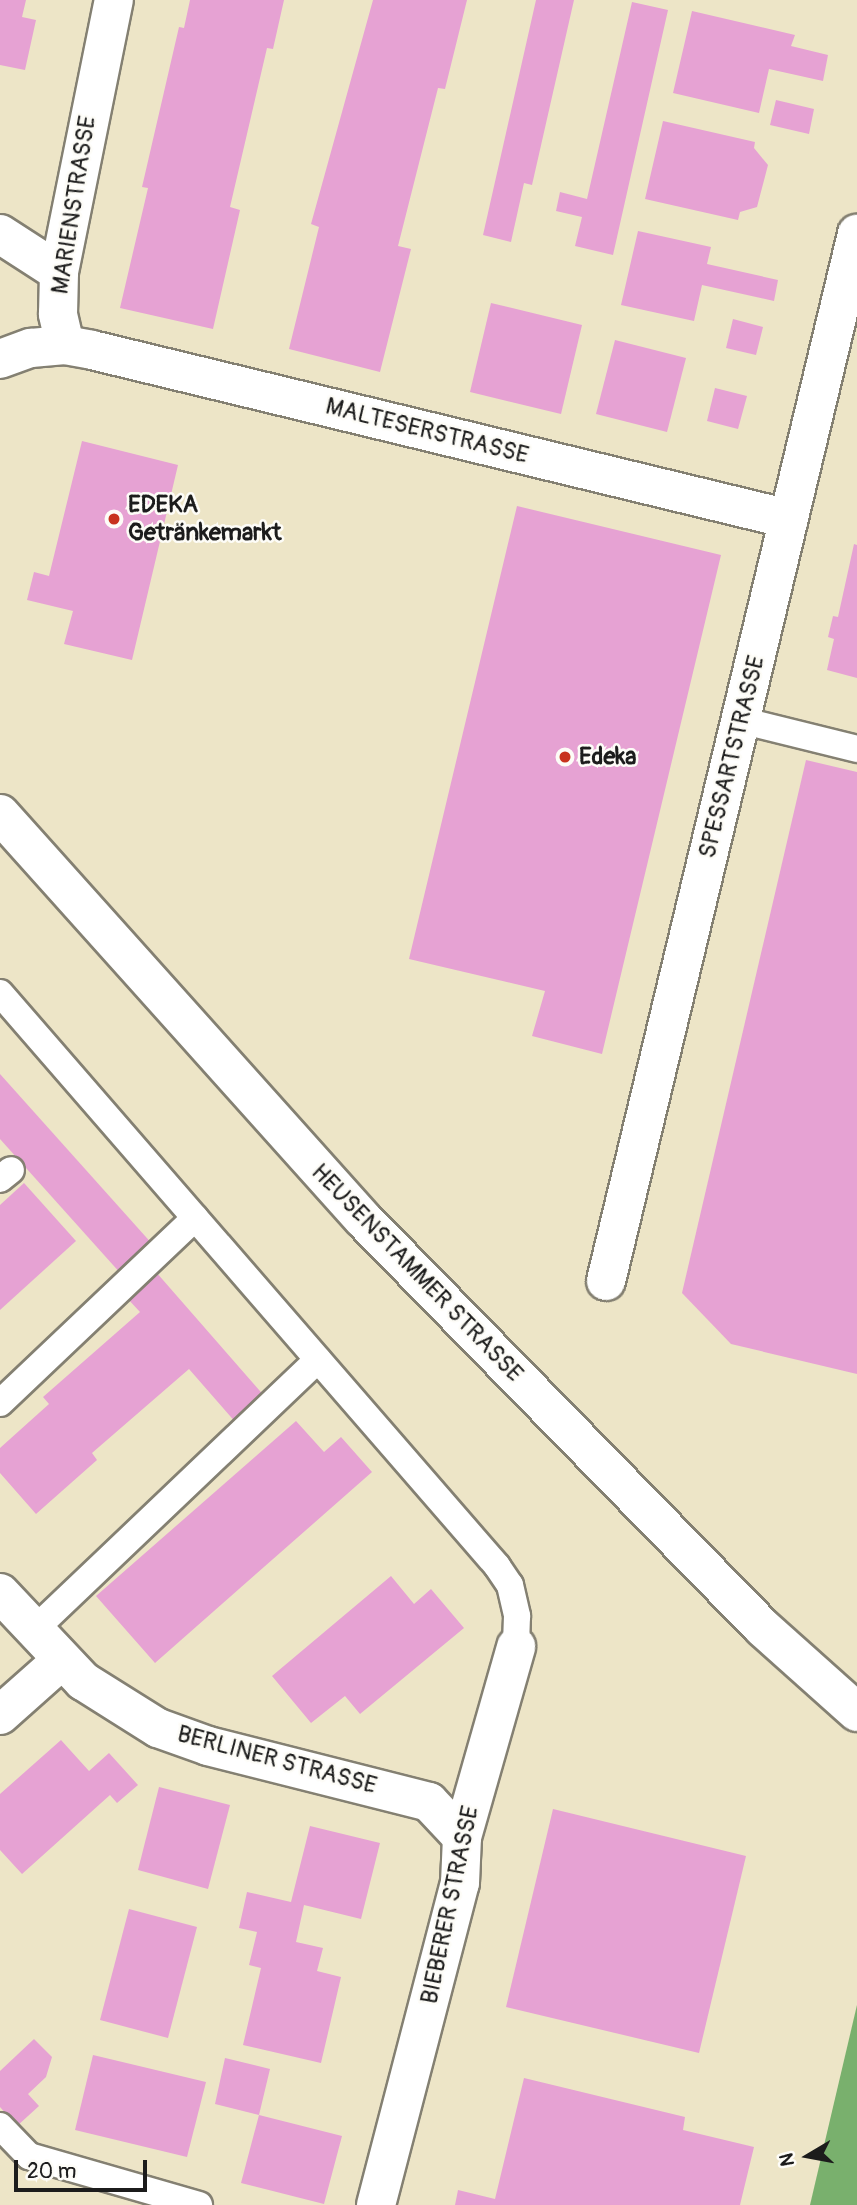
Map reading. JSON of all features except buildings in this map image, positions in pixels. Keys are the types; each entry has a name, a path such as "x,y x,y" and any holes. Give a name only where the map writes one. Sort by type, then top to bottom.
{"street":[{"name":"MARIENSTRASSE","path":"65,345 58,314 59,272 114,0"},
{"name":"SPESSARTSTRASSE","path":"606,1281 857,233"},
{"path":"0,234 59,272"},
{"path":"0,359 31,348 65,345"},
{"name":"MALTESERSTRASSE","path":"65,345 789,519"},
{"name":"HEUSENSTAMMER STRASSE","path":"0,814 363,1219 763,1628 857,1712"},
{"name":"BERLINER STRASSE","path":"0,1593 62,1660 120,1706 158,1728 208,1746 429,1802 462,1836"},
{"name":"BIEBERER STRASSE","path":"376,2205 460,1883 462,1836 516,1647"},
{"path":"0,1715 62,1660"}],"lane":[{"path":"740,720 857,748"},
{"path":"0,993 510,1584 517,1616 516,1647"},
{"path":"0,1403 195,1218"},
{"path":"34,1630 318,1360"},
{"path":"0,2126 29,2156 187,2204"}],"green space":[{"path":"857,2005 857,2205 810,2205"}],"place":[{"name":"EDEKA Getränkemarkt","path":"114,519"},
{"name":"Edeka","path":"565,757"}]}
